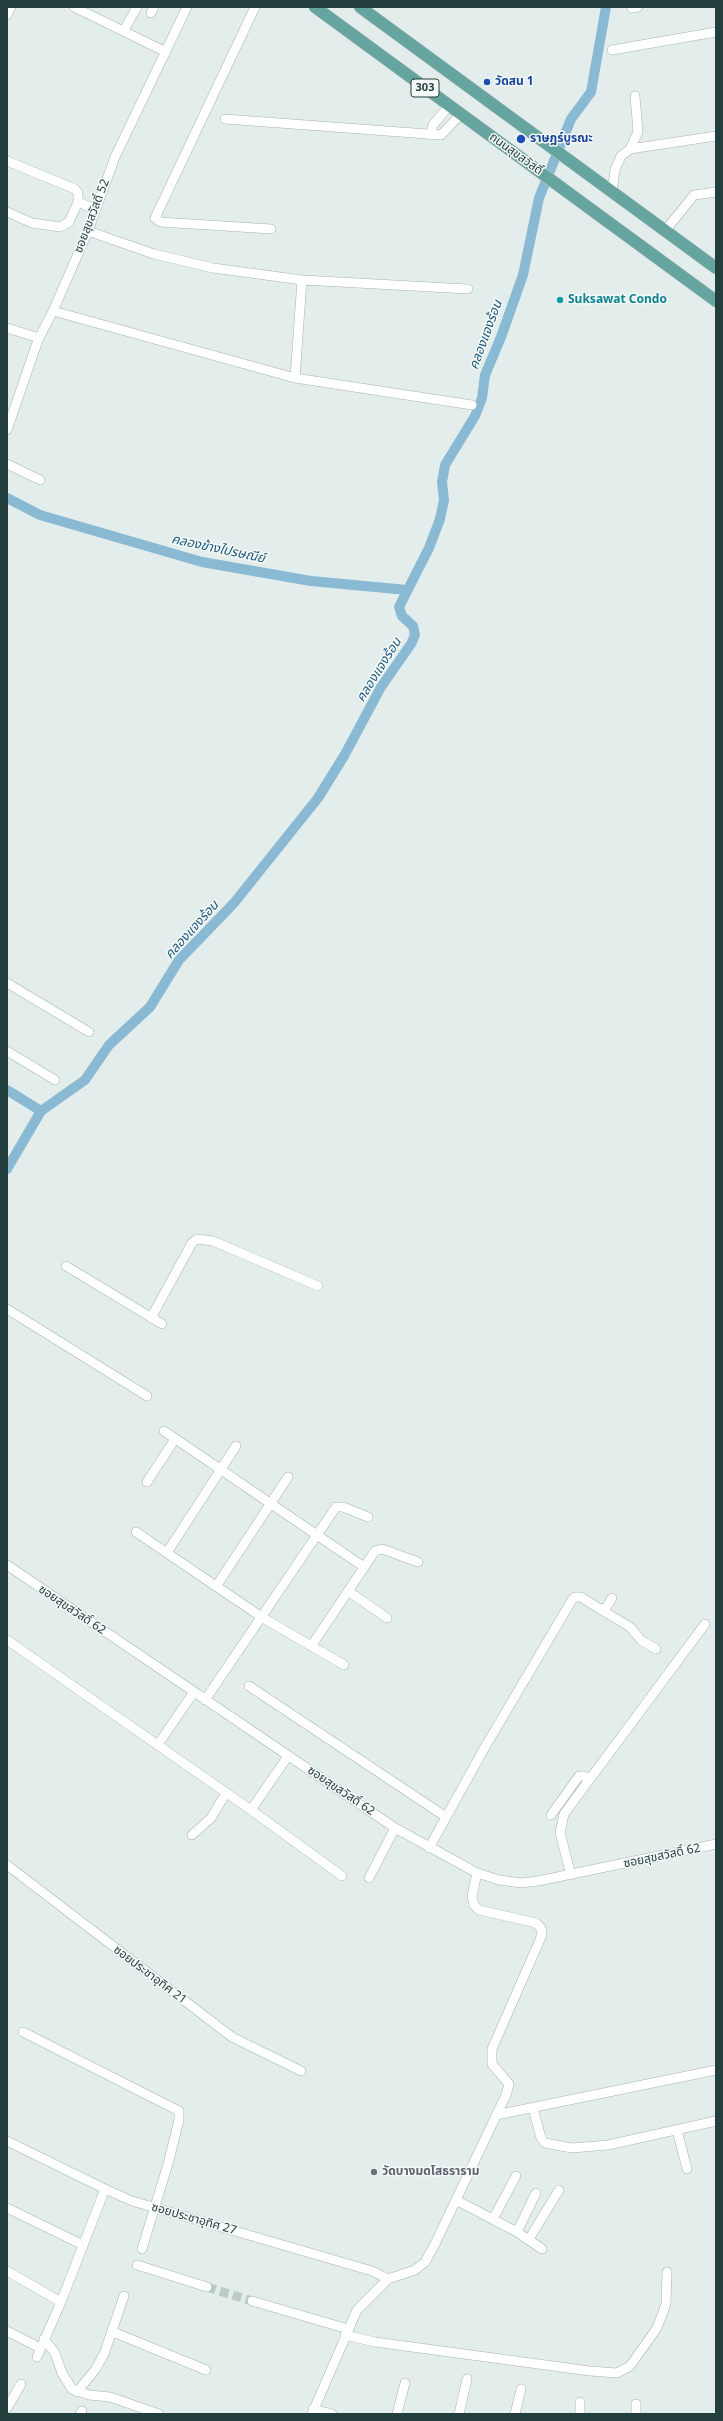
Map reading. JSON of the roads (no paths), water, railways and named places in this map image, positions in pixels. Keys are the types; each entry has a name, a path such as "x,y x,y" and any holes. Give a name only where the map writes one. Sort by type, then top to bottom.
{"main road":[{"name":"ถนนสุขสวัสดิ์","path":"315,7 716,300"},
{"name":"303","path":"360,7 716,268"}],"street":[{"path":"7,15 11,7"},
{"path":"74,7 124,30 166,52"},
{"path":"124,30 136,7"},
{"name":"ซอยสุขสวัสดิ์ 52","path":"7,430 39,338 53,311 88,231 115,157 187,7"},
{"path":"255,7 155,218 160,222 272,229"},
{"path":"612,50 716,32"},
{"path":"612,192 615,170 620,156 630,148 638,132 635,96"},
{"path":"430,135 433,125 449,106"},
{"path":"225,119 441,135 461,114"},
{"path":"630,148 716,136"},
{"path":"7,160 75,189 78,193 78,202 69,222 60,227 32,223 7,212"},
{"path":"665,231 694,195 716,192"},
{"path":"78,202 95,209"},
{"path":"88,231 154,254 188,263 302,280 468,290"},
{"path":"295,378 302,280"},
{"path":"53,311 295,378 472,405"},
{"path":"7,328 39,338"},
{"path":"7,464 40,480"},
{"path":"7,983 89,1032"},
{"path":"7,1051 54,1080"},
{"path":"151,1318 192,1243 197,1239 213,1241 318,1286"},
{"path":"66,1266 162,1324"},
{"path":"7,1309 147,1396"},
{"path":"164,1431 364,1567"},
{"path":"148,1482 175,1439"},
{"path":"168,1551 222,1470 236,1446"},
{"path":"217,1585 288,1476"},
{"path":"205,1700 263,1618 336,1507 344,1507 368,1517"},
{"path":"136,1532 168,1551 263,1618 312,1645 344,1665"},
{"path":"312,1645 364,1567 378,1549 418,1562"},
{"name":"ซอยสุขสวัสดิ์ 62","path":"7,1565 395,1828 477,1873 499,1880 521,1883 716,1844"},
{"path":"348,1591 387,1618"},
{"path":"429,1848 575,1597 581,1597 630,1627 642,1640 656,1649"},
{"path":"600,1609 606,1608 612,1598"},
{"path":"571,1874 560,1833 564,1814 705,1624"},
{"path":"7,1640 251,1810 342,1876"},
{"path":"249,1686 446,1817"},
{"path":"161,1740 194,1692"},
{"path":"251,1810 288,1756"},
{"path":"552,1814 579,1776 590,1779"},
{"path":"192,1835 211,1818 226,1793"},
{"path":"369,1878 395,1828"},
{"name":"ซอยประชาอุทิศ 21","path":"7,1865 232,2037 301,2071"},
{"path":"332,2414 313,2412 346,2332 357,2310 388,2279 414,2270 425,2262 456,2200 509,2084 492,2064 492,2049 542,1935 541,1928 536,1923 479,1910 474,1905 472,1896 477,1873"},
{"path":"23,2032 179,2111 176,2135 142,2249"},
{"path":"496,2115 716,2070"},
{"path":"534,2108 541,2138 545,2143 557,2147 588,2148 716,2121"},
{"path":"677,2130 687,2169"},
{"name":"ซอยประชาอุทิศ 27","path":"7,2140 104,2189 155,2207 372,2271 388,2279"},
{"path":"494,2219 516,2176"},
{"path":"7,2330 39,2353 61,2302 104,2189"},
{"path":"529,2239 559,2190"},
{"path":"517,2232 536,2193"},
{"path":"456,2200 517,2232 542,2249"},
{"path":"7,2208 82,2245"},
{"path":"137,2265 207,2287"},
{"path":"7,2271 61,2302"},
{"path":"252,2301 375,2342 590,2371 617,2373 630,2366 657,2328 666,2304 667,2272"},
{"path":"77,2392 95,2370 113,2332 124,2296"},
{"path":"113,2332 206,2370"},
{"path":"44,2339 55,2353 66,2381 77,2392 93,2396 110,2397 160,2414"},
{"path":"459,2414 467,2379"},
{"path":"397,2414 405,2383"},
{"path":"7,2408 20,2384"},
{"path":"515,2414 521,2388"},
{"path":"580,2402 580,2414"},
{"path":"636,2404 636,2414"}],"waterway":[{"name":"คลองแจงร้อน","path":"7,1169 41,1111 85,1080 109,1045 150,1007 179,960 234,903 318,798 344,756 381,687 411,644 415,635 413,626 402,616 399,607 429,548 440,519 444,500 442,482 445,465 475,416 482,398 485,375 501,337 523,275 539,198 571,119 591,92 606,7"},
{"name":"คลองข้างไปรษณีย์","path":"7,498 40,515 202,562 311,581 407,590"},
{"path":"7,1090 41,1111"}],"tunnel":[{"path":"207,2287 252,2301"}],"place":[{"name":"วัดสน 1","path":"487,82"},
{"name":"ราษฎร์บูรณะ","path":"521,139"},
{"name":"Suksawat Condo","path":"560,300"},
{"name":"วัดบางมดโสธราราม","path":"374,2172"}]}
